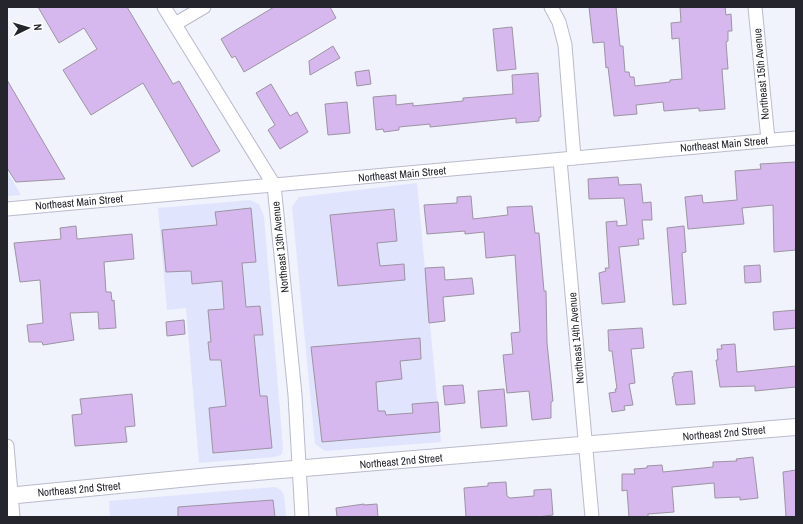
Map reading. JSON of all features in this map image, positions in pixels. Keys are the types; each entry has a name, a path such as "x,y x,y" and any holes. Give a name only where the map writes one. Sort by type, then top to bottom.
{"street":[{"name":"Northeast 13th Avenue","path":"164,7 274,185 295,395 302,517"},
{"path":"175,24 204,7"},
{"path":"551,7 559,22 565,45 574,158"},
{"name":"Northeast 15th Avenue","path":"755,7 768,140"},
{"name":"Northeast Main Street","path":"7,209 796,138"},
{"name":"Northeast 14th Avenue","path":"560,160 592,517"},
{"name":"Northeast 2nd Street","path":"9,496 210,476 300,470 586,444 796,427"},
{"path":"7,446 9,496 13,517"}],"shaded area":[{"path":"7,171 21,195 7,196"},
{"path":"417,183 441,442 325,451 315,444 292,207 299,197"},
{"path":"250,200 259,204 264,216 283,448 282,454 276,457 199,463 186,308 167,310 158,208"},
{"path":"275,487 281,490 284,495 286,517 110,517 109,501"}],"building":[{"path":"38,7 127,7 173,84 179,81 220,151 192,167 143,83 91,115 63,70 97,49 84,28 59,43"},
{"path":"274,7 330,7 336,18 244,72 235,56 232,58 221,39"},
{"path":"589,7 616,7 620,46 623,46 625,72 629,72 630,77 634,77 635,86 682,79 679,38 672,39 671,23 681,22 680,7 725,7 726,15 731,14 732,31 728,31 728,41 726,42 728,69 722,69 725,109 699,111 699,108 664,111 663,102 636,105 637,114 614,116 608,67 606,68 604,42 593,43"},
{"path":"512,27 516,69 497,71 493,29"},
{"path":"333,46 340,58 310,75 309,61"},
{"path":"369,70 371,84 357,86 355,72"},
{"path":"538,73 541,117 539,117 539,121 516,123 516,118 430,127 430,124 399,127 399,130 384,132 383,129 376,130 373,97 396,95 396,105 413,103 413,106 463,101 463,98 513,94 512,75"},
{"path":"7,80 65,179 16,182 7,168"},
{"path":"271,84 290,116 297,112 308,132 280,149 268,130 275,125 256,93"},
{"path":"347,102 350,133 328,135 325,104"},
{"path":"796,162 796,250 774,252 773,205 742,208 744,224 688,229 685,197 702,195 703,203 737,200 735,171 761,169 760,164"},
{"path":"618,177 619,185 641,184 643,203 651,202 652,220 642,220 644,239 638,239 639,245 619,247 625,302 602,304 599,273 606,271 605,268 609,268 606,222 617,221 617,226 627,225 624,198 589,199 588,179"},
{"path":"471,196 473,219 508,215 507,207 532,206 535,233 539,233 544,291 546,291 547,343 553,401 551,402 551,418 532,420 529,391 507,393 503,355 513,354 511,333 520,332 515,255 486,258 484,232 465,234 465,231 427,234 424,205 457,203 457,197"},
{"path":"251,208 256,262 242,263 246,307 260,306 263,335 254,335 260,396 267,396 272,448 213,453 209,408 226,406 221,360 210,360 208,342 211,342 208,310 224,309 222,281 192,284 191,271 166,272 162,230 217,225 215,212"},
{"path":"394,209 397,241 377,243 380,266 404,264 405,280 338,286 330,215"},
{"path":"76,226 77,239 132,234 134,259 104,262 106,292 111,292 112,301 114,300 116,328 99,329 98,312 70,313 74,340 43,345 42,342 29,342 27,325 43,323 40,280 20,282 14,243 61,239 60,228"},
{"path":"684,226 686,252 682,253 686,304 673,305 667,228"},
{"path":"760,265 761,282 745,283 744,266"},
{"path":"444,267 445,280 472,278 474,294 443,297 445,321 429,323 425,268"},
{"path":"796,310 796,328 774,330 773,312"},
{"path":"184,320 185,334 167,336 166,322"},
{"path":"642,328 644,348 631,349 635,383 629,384 633,405 624,406 625,410 612,412 609,393 616,392 615,389 617,389 612,351 609,351 608,330"},
{"path":"420,338 421,359 400,361 402,379 376,382 378,411 385,411 386,415 413,413 412,404 438,402 440,432 322,442 311,347"},
{"path":"735,344 737,372 796,366 796,387 755,391 755,386 720,387 716,360 718,360 717,349 722,349 721,345"},
{"path":"692,371 695,404 676,405 672,377 674,376 674,373"},
{"path":"463,385 465,403 445,405 443,386"},
{"path":"504,389 507,426 481,428 478,391"},
{"path":"132,394 135,426 125,427 127,442 75,446 72,415 82,414 80,399"},
{"path":"753,457 758,498 740,500 740,497 715,498 714,483 672,487 674,512 648,514 648,517 629,517 627,490 622,491 622,474 635,474 634,469 647,468 647,466 662,465 663,472 713,467 713,462 737,461 736,459"},
{"path":"796,470 796,517 786,517 783,472"},
{"path":"506,482 507,496 510,498 534,496 534,490 551,489 553,515 538,517 466,517 464,488 488,486 488,483"},
{"path":"273,500 275,517 178,517 178,507"},
{"path":"364,504 377,504 378,517 337,517 336,508"}]}
